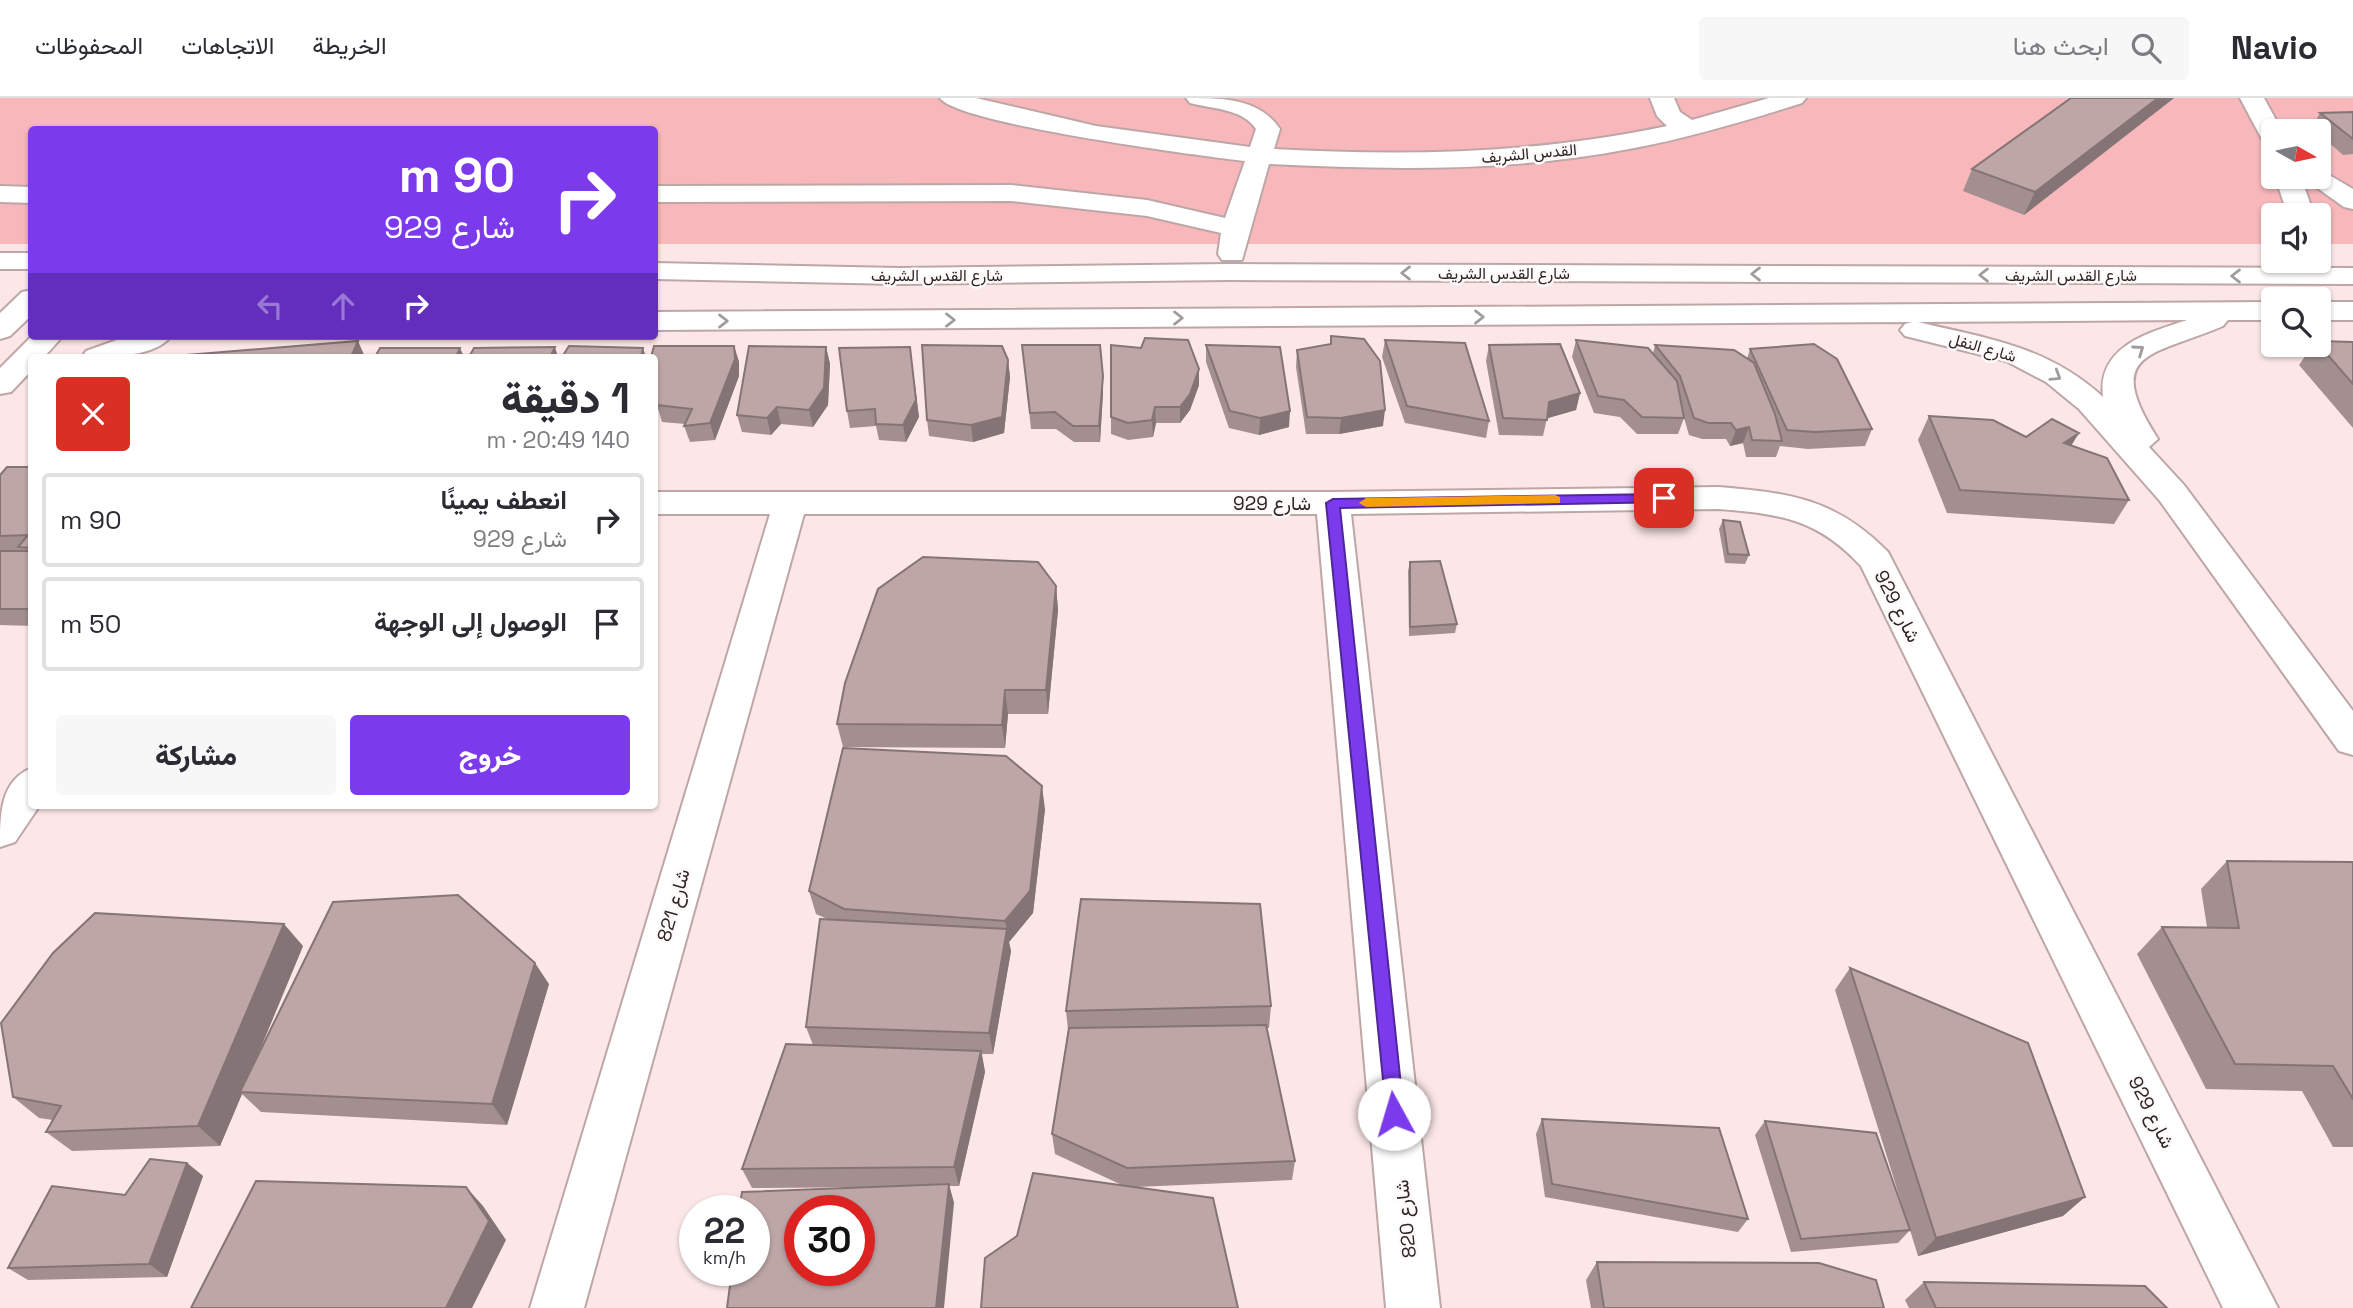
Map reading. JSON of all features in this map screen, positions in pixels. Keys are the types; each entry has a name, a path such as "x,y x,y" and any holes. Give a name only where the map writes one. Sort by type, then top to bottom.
{"street":[{"name":"القدس الشريف","path":"952,98 983,109 1120,138 1258,156 1428,161 1588,148 1689,129 1794,98"},
{"path":"1198,98 1254,111 1265,121 1268,130 1235,228 1229,272"},
{"path":"1662,98 1670,116 1689,129"},
{"path":"2252,98 2263,119"},
{"path":"2331,186 2353,201"},
{"path":"658,194 1011,193 1147,208 1235,228"},
{"path":"0,194 28,195"},
{"path":"0,261 28,261"},
{"name":"شارع القدس الشريف","path":"658,271 899,276 2261,268"},
{"name":"شارع القدس الشريف","path":"2324,273 2353,276"},
{"path":"658,298 755,292 899,276"},
{"path":"14,322 28,303"},
{"name":"شارع النفل","path":"2172,493 2119,398 2116,380 2122,363 2143,345 2194,330 2231,311"},
{"name":"شارع القدس الشريف","path":"658,321 2261,311"},
{"path":"2331,311 2353,311"},
{"name":"شارع النفل","path":"1826,315 1950,336 2015,354 2057,376 2090,402 2172,493 2353,740"},
{"path":"30,354 44,340"},
{"path":"105,354 145,340"},
{"path":"0,385 28,356"},
{"path":"0,409 28,393"},
{"name":"شارع 929","path":"658,503 1333,503 1719,498 1760,501 1805,511 1848,532 1875,560 2250,1308"},
{"name":"شارع 821","path":"557,1308 790,502"},
{"name":"شارع 820","path":"1333,503 1413,1308"},
{"path":"0,830 28,790"}],"shaded area":[{"path":"0,98 2353,98 2353,244 2331,244 2331,203 2261,203 2261,244 658,244 658,126 28,126 28,244 0,244"}],"building":[{"path":"2071,98 2158,98 2035,192 1972,169"},
{"path":"2353,112 2353,139 2331,119 2320,113"},
{"path":"1331,336 1364,339 1380,361 1385,410 1341,418 1307,417 1297,350 1331,344"},
{"path":"1145,338 1188,340 1199,369 1190,394 1180,407 1155,407 1152,420 1128,423 1111,417 1111,345 1141,348"},
{"path":"1385,340 1465,343 1489,421 1407,406"},
{"path":"1576,340 1648,348 1677,381 1684,418 1642,417 1624,400 1598,396"},
{"path":"358,341 352,354 199,354"},
{"path":"2331,341 2353,342 2353,384 2329,357"},
{"path":"1560,344 1580,393 1549,402 1547,420 1503,418 1489,345"},
{"path":"1814,344 1837,359 1872,429 1815,432 1787,430 1750,349"},
{"path":"922,345 1002,346 1008,360 1002,417 971,425 927,420"},
{"path":"1022,345 1100,345 1103,376 1099,426 1073,426 1055,412 1030,413"},
{"path":"1206,345 1280,347 1290,411 1260,418 1230,411"},
{"path":"1655,345 1734,350 1754,363 1775,414 1782,441 1752,440 1749,427 1736,430 1731,423 1708,423 1694,418 1680,376"},
{"path":"569,346 643,348 642,354 564,354"},
{"path":"654,346 734,346 735,359 710,423 684,426 692,409 658,405 658,354 652,354"},
{"path":"749,346 826,347 824,388 809,410 777,407 767,418 737,415"},
{"path":"555,347 552,354 471,354 474,348"},
{"path":"910,347 916,400 903,425 876,424 875,409 847,411 839,348"},
{"path":"380,348 460,348 457,354 377,354"},
{"path":"1929,416 1993,420 2026,437 2052,419 2079,433 2064,443 2107,458 2129,500 1960,490"},
{"path":"7,467 28,467 28,535 0,536 0,475"},
{"path":"1723,520 1740,522 1749,555 1728,554"},
{"path":"28,535 28,548 18,547"},
{"path":"0,551 28,551 28,608 0,609"},
{"path":"923,557 1038,562 1056,586 1046,690 1005,690 1002,725 837,724 845,683 878,589"},
{"path":"1440,561 1457,624 1410,627 1410,562"},
{"path":"843,748 1006,756 1042,786 1030,891 1005,921 844,909 809,891"},
{"path":"2227,861 2353,862 2353,1099 2333,1066 2235,1064 2162,927 2239,928"},
{"path":"458,895 535,963 492,1104 240,1092 333,902"},
{"path":"1081,899 1260,904 1271,1006 1066,1011"},
{"path":"95,913 284,924 198,1126 46,1132 61,1106 13,1097 1,1023 53,953"},
{"path":"820,919 1007,929 989,1033 806,1027"},
{"path":"1850,968 2028,1043 2085,1197 1936,1238"},
{"path":"1266,1025 1295,1161 1127,1168 1052,1134 1069,1028"},
{"path":"786,1044 981,1051 954,1167 742,1169"},
{"path":"1542,1119 1719,1128 1748,1219 1552,1184"},
{"path":"1765,1121 1876,1133 1910,1230 1801,1239"},
{"path":"150,1159 187,1163 149,1264 8,1268 52,1186 125,1195"},
{"path":"1033,1173 1213,1198 1238,1308 981,1308 985,1258 1017,1236"},
{"path":"256,1181 466,1187 489,1221 446,1308 191,1308"},
{"path":"949,1184 936,1308 727,1308 730,1286 770,1286 770,1195 742,1195 742,1192"},
{"path":"1597,1262 1819,1263 1876,1280 1884,1308 1604,1308"},
{"path":"1924,1282 2145,1286 2167,1308 1936,1308"}],"slow traffic":[{"path":"1366,503 1555,500"}],"route":[{"path":"1394,1114 1333,503 1664,498"}]}
